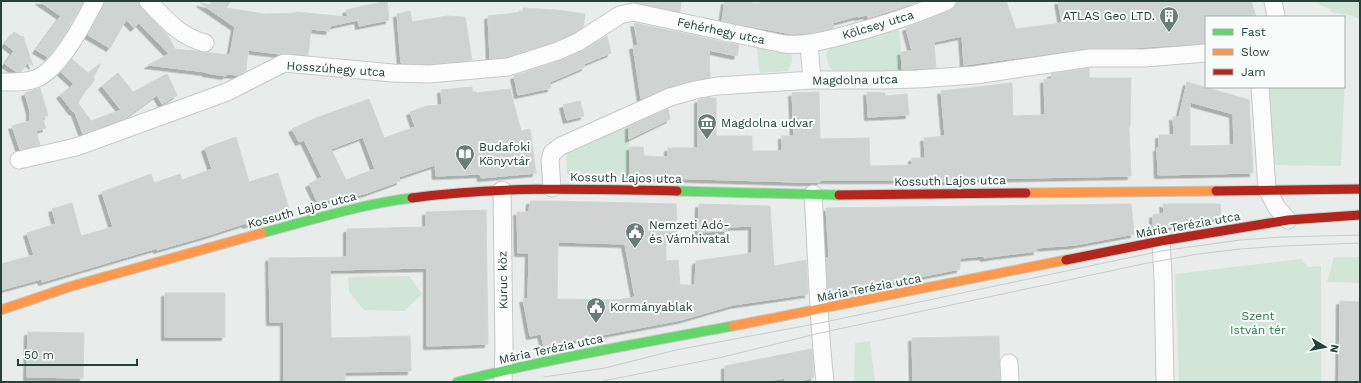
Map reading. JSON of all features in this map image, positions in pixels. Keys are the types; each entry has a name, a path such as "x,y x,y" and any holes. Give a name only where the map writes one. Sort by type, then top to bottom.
{"main road":[{"name":"Kossuth Lajos utca","path":"1,310 72,286 340,212 393,200 453,192 552,188 813,194 1354,189"},
{"path":"1288,220 1353,215"},
{"name":"Mária Terézia utca","path":"457,382 503,376 568,356 820,310 1160,241 1288,220"}],"street":[{"path":"1,82 19,82 36,79 52,69 79,31 95,1"},
{"path":"148,1 180,32 194,40 206,43"},
{"name":"Kölcsey utca","path":"809,44 869,29 905,18 947,1"},
{"path":"1273,1 1276,16"},
{"name":"Fehérhegy utca","path":"633,12 784,44 809,44"},
{"name":"Hosszúhegy utca","path":"19,160 76,147 227,92 284,63 393,73 429,74 508,67 558,51 578,42 620,15 633,12"},
{"path":"809,44 812,80"},
{"name":"Magdolna utca","path":"552,188 550,160 552,153 561,146 670,97 695,90 717,86 812,80 917,79 975,75 1090,58 1144,58 1205,52"},
{"path":"1260,88 1266,189 1277,208 1288,220"},
{"path":"1353,215 1354,189"},
{"name":"Kuruc köz","path":"502,190 503,376"},
{"path":"813,194 820,310 820,342 825,382"},
{"path":"1160,241 1163,277 1165,382"},
{"path":"1009,363 1010,382"}],"green space":[{"path":"1317,1 1360,1 1360,19 1349,15 1331,12 1330,9 1318,4"},
{"path":"899,29 903,71 833,70 829,67 826,54 830,48"},
{"path":"756,42 787,50 792,57 792,62 788,71 760,73"},
{"path":"1269,88 1345,88 1341,166 1274,165"},
{"path":"629,125 630,177 567,174 566,153"},
{"path":"1334,257 1360,257 1360,283 1327,282"},
{"name":"Szent István tér","path":"1301,259 1308,267 1321,266 1321,382 1179,382 1175,274"},
{"path":"409,276 422,294 404,311 364,310 349,292 348,277"},
{"path":"870,341 875,382 854,382 855,343"}],"building":[{"path":"39,1 84,1 62,39 48,57 36,50 61,16"},
{"path":"105,1 138,1 141,8 167,34 175,49 230,55 235,27 200,3 210,5 213,1 231,1 226,8 264,14 296,12 348,17 346,10 387,1 389,20 359,26 358,20 330,26 329,31 311,29 308,55 280,54 248,50 246,71 238,75 226,74 226,76 148,65 169,54 139,23 134,28 126,20 110,48 88,35 104,6"},
{"path":"681,1 680,12 631,2"},
{"path":"725,1 744,1 757,4 762,1 921,1 868,18 867,15 858,16 832,23 834,28 811,33 792,34 722,21"},
{"path":"957,1 1006,1 1016,29 1062,23 1058,1 1251,1 1256,16 1205,16 1205,43 1130,48 1089,48 964,65 962,36 934,42 936,68 902,69 901,52 912,51 906,28 955,7"},
{"path":"523,8 585,14 583,27 554,42 506,57 490,59 488,16 523,12"},
{"path":"410,11 412,22 447,16 465,17 472,60 429,64 401,63 397,14"},
{"path":"634,23 739,45 737,56 709,50 710,77 667,87 641,99 633,46 638,45"},
{"path":"14,32 22,37 23,36 33,66 28,62 21,72 17,72 5,64 14,51 5,44"},
{"path":"607,36 611,53 584,64 585,67 550,82 551,88 518,95 514,76 562,60"},
{"path":"72,59 88,73 101,63 93,78 95,79 90,86 89,85 78,103 91,121 121,110 102,86 118,73 133,92 167,74 177,95 162,104 157,95 125,118 83,134 74,110 73,112 60,95 74,84 61,72"},
{"path":"1089,68 1089,78 1131,78 1129,127 1131,176 974,179 974,181 909,182 909,180 820,180 820,182 798,182 630,177 630,147 643,147 644,156 668,157 668,148 698,148 698,100 710,97 716,98 716,136 752,136 752,151 782,151 782,136 794,136 792,93 819,92 820,139 869,138 870,166 912,165 912,158 925,158 924,138 945,136 941,91 1012,83 1013,116 1045,115 1044,80 1052,79 1051,74"},
{"path":"1187,82 1249,100 1253,173 1158,175 1157,148 1159,148 1159,135 1174,135 1173,117 1179,117","holes":["1190,102 1233,114 1234,145 1190,146"]},
{"path":"472,87 472,92 477,93 510,89 521,131 530,129 536,173 481,178 480,174 436,176 435,165 399,177 400,181 367,193 356,196 355,194 318,203 309,184 322,177 304,140 299,142 292,129 316,118 369,99 384,138 415,127 410,112 427,106 442,105 441,90","holes":["363,137 375,169 346,180 331,149"]},
{"path":"40,88 48,116 42,117 46,128 36,131 40,145 20,150 12,126 30,121 30,111 25,93"},
{"path":"867,92 885,93 885,96 907,94 909,115 868,117"},
{"path":"580,101 584,116 567,120 563,105"},
{"path":"668,109 670,119 629,139 629,126"},
{"path":"236,137 249,182 278,173 290,212 246,225 246,223 157,250 157,248 42,282 41,279 1,290 1,264 34,255 27,233 56,224 52,209 72,203 81,236 113,227 102,192 151,174 154,183 180,174 182,180 212,169 205,148"},
{"path":"530,201 676,204 677,232 666,232 666,261 678,260 680,285 695,285 696,261 752,253 752,226 728,227 727,231 698,232 699,204 770,206 774,266 806,260 808,294 733,305 681,320 544,346 541,334 530,336 523,299 528,299 529,253 518,253 517,212 529,212","holes":["558,242 625,244 635,297 618,300 557,299"]},
{"path":"1131,204 1134,234 1075,245 1036,248 1037,251 984,258 983,256 960,258 960,269 833,294 828,291 826,258 829,257 826,208"},
{"path":"1163,204 1220,204 1221,217 1153,230 1153,215 1164,213"},
{"path":"486,210 488,344 427,346 427,268 330,270 331,338 410,336 411,371 345,372 345,380 284,381 284,322 270,322 269,258 347,257 347,229 426,227 426,212"},
{"path":"165,293 225,293 225,337 165,337"},
{"path":"1340,301 1360,302 1360,382 1339,382"},
{"path":"28,332 84,333 83,378 27,377"},
{"path":"999,336 1000,382 913,382 912,338"},
{"path":"812,349 814,377 797,382 785,382 785,378 763,382 725,382 725,366"}],"tram line":[{"path":"544,377 605,368 676,350 820,323 1161,251 1240,240 1282,237 1360,235"},
{"path":"598,382 723,357 820,333 1143,264 1198,254 1240,249 1360,243"}],"traffic: fast":[{"path":"677,191 839,195"},
{"path":"262,233 355,208 412,198"},
{"path":"457,382 560,359 733,326"}],"traffic: slow":[{"path":"1026,193 1216,191"},
{"path":"1,310 72,286 262,233"},
{"path":"733,326 1066,260"}],"traffic: jam":[{"path":"412,198 445,194 544,189 677,191"},
{"path":"1216,191 1360,189"},
{"path":"839,195 1026,193"},
{"path":"1066,260 1161,241 1288,220 1360,215"}],"place":[{"name":"ATLAS Geo LTD.","path":"1169,33"},
{"name":"Magdolna udvar","path":"707,140"},
{"name":"Budafoki Könyvtár","path":"465,171"},
{"name":"Nemzeti Adó- és Vámhivatal","path":"635,249"},
{"name":"Kormányablak","path":"596,324"}]}
